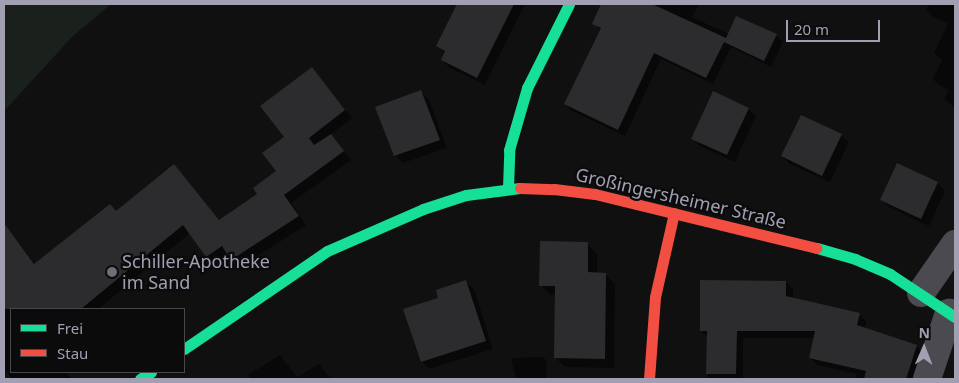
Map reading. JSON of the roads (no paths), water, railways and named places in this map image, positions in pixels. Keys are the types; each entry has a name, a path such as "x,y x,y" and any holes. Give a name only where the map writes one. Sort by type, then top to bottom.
{"main road":[{"path":"508,188 509,150 527,88 569,4"},
{"name":"Großingersheimer Straße","path":"185,348 327,251 423,209 466,195 508,188 554,189 595,194 741,228 855,259 890,274 952,315"},
{"path":"649,379 655,297 674,212"}],"street":[{"path":"921,294 955,244"},
{"path":"927,379 952,315"}],"place":[{"name":"Schiller-Apotheke im Sand","path":"112,272"}]}
